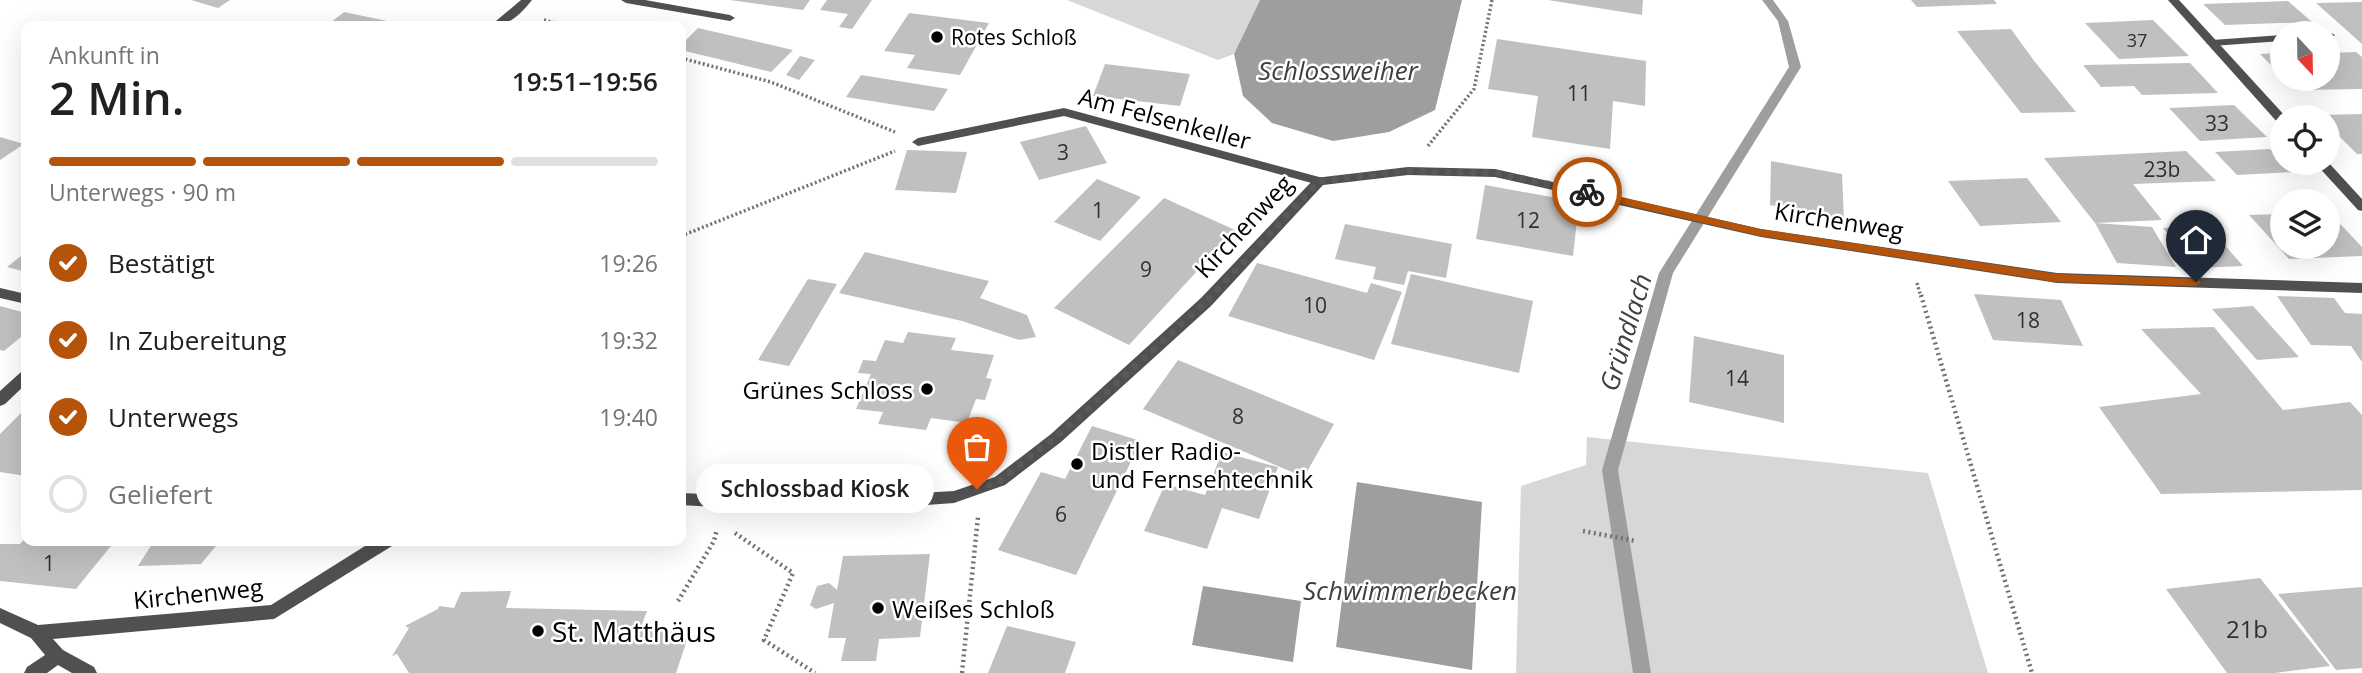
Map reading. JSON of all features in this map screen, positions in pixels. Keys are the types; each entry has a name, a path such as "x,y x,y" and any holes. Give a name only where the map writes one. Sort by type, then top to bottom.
{"street":[{"path":"502,21 527,0"},
{"path":"626,0 730,18"},
{"path":"2173,0 2270,107"},
{"path":"2211,43 2270,39"},
{"name":"Am Felsenkeller","path":"918,142 1063,113 1319,181"},
{"name":"Kirchenweg","path":"686,499 817,506 954,497 1000,481 1056,438 1206,302 1319,181 1408,171 1494,173 1652,206 1760,233 2057,278 2362,288"},
{"path":"2332,175 2362,207"},
{"path":"0,293 21,298"},
{"path":"0,400 21,381"},
{"name":"Kirchenweg","path":"37,633 274,612 378,546"},
{"path":"0,615 37,633 57,656 89,673"},
{"path":"33,673 57,656"}],"path":[{"path":"1408,171 1474,89 1492,0"},
{"path":"686,59 771,82 918,142"},
{"path":"686,234 918,142"},
{"path":"1909,256 2032,673"},
{"path":"962,673 979,511"},
{"path":"730,529 793,573 764,640 815,673"},
{"path":"1583,531 1636,541"},
{"path":"678,601 715,541"}],"shaded area":[{"path":"1067,0 1260,0 1234,54 1218,60"},
{"path":"1587,437 1928,473 1988,673 1516,673 1521,486 1586,465"}],"water":[{"name":"Schlossweiher","path":"1260,0 1462,0 1435,110 1389,132 1333,141 1272,123 1243,96 1234,54"},
{"name":"Schwimmerbecken","path":"1357,482 1482,502 1472,670 1336,647"},
{"path":"1203,586 1301,601 1293,662 1192,645"}],"building":[{"path":"191,0 230,0 218,8"},
{"path":"730,0 810,0 803,10"},
{"path":"827,0 872,0 852,29 839,27 848,14 820,10"},
{"path":"1548,0 1643,0 1642,15"},
{"path":"1911,0 1994,0 1997,4 1917,7"},
{"path":"2288,1 2311,21 2225,25 2203,4"},
{"path":"2362,2 2362,44 2340,24 2340,21 2336,21 2316,3"},
{"path":"344,12 387,21 332,21"},
{"name":"Rotes Schloß","path":"909,13 989,23 960,75 907,68 915,55 884,51"},
{"path":"2153,20 2189,56 2119,59 2085,23"},
{"path":"698,28 793,50 771,72 686,51 686,40"},
{"path":"2011,29 2076,112 2021,113 1957,31"},
{"path":"1497,39 1646,61 1645,106 1613,101 1610,149 1532,137 1538,96 1488,89"},
{"path":"2356,52 2362,57 2362,89 2340,89 2340,53"},
{"path":"2260,54 2270,54 2270,64"},
{"path":"800,56 815,60 799,80 786,75"},
{"path":"2190,63 2218,93 2142,95 2134,86 2101,87 2083,65"},
{"path":"1105,64 1190,74 1180,106 1093,96"},
{"path":"861,75 948,89 934,111 846,97"},
{"path":"2234,105 2267,137 2200,141 2169,108"},
{"path":"2362,114 2362,154 2357,154 2340,137 2340,115"},
{"path":"1086,126 1107,163 1039,180 1020,142"},
{"path":"0,137 21,143 21,146 0,160"},
{"path":"2270,149 2270,173 2237,175 2215,152"},
{"path":"907,150 967,152 956,193 895,190"},
{"path":"2186,151 2216,181 2133,184 2162,220 2095,223 2044,158"},
{"path":"1771,161 1842,174 1844,220 1770,205"},
{"path":"2027,178 2061,222 1980,226 1948,181"},
{"path":"1097,179 1141,197 1100,241 1054,222"},
{"path":"1485,185 1579,202 1573,256 1476,239"},
{"path":"1164,198 1235,230 1129,345 1054,308"},
{"path":"2270,214 2270,238 2249,215"},
{"path":"2095,223 2152,227 2176,267 2117,263"},
{"path":"1345,224 1452,244 1446,278 1408,271 1404,285 1373,279 1376,267 1335,259"},
{"path":"2340,224 2362,247 2362,256 2340,257"},
{"path":"2209,227 2243,266 2196,268 2163,228"},
{"path":"865,252 989,281 980,298 1027,315 1036,337 1019,340 962,321 839,293"},
{"path":"21,256 21,271 7,267"},
{"path":"1257,263 1367,293 1371,283 1402,292 1374,360 1228,316"},
{"path":"1411,274 1533,301 1519,373 1391,344"},
{"path":"808,279 837,284 789,366 758,360"},
{"path":"1974,294 2061,300 2083,346 1993,340"},
{"path":"2277,296 2334,298 2345,313 2362,314 2362,362 2351,346 2311,345"},
{"path":"0,306 21,312 21,337 4,351 0,350"},
{"path":"2253,306 2299,357 2257,360 2212,309"},
{"path":"2214,327 2283,410 2350,402 2362,415 2362,490 2161,494 2099,407 2201,394 2141,329"},
{"name":"Grünes Schloss","path":"908,332 956,338 951,350 994,355 986,378 992,379 985,400 976,399 967,423 931,418 926,430 878,424 883,412 856,409 871,374 858,373 863,360 876,361 885,340 903,343"},
{"path":"1694,336 1784,355 1784,423 1689,402"},
{"path":"1178,360 1334,424 1304,477 1143,409"},
{"path":"21,413 21,475 0,472 0,434"},
{"path":"1092,426 1141,441 1076,575 998,550 1041,472 1065,479"},
{"path":"1222,452 1278,467 1259,519 1222,508 1207,549 1144,531 1165,484 1205,495"},
{"path":"0,544 111,546 76,589 0,581"},
{"path":"151,546 216,546 201,564 138,566"},
{"name":"Weißes Schloß","path":"930,554 920,637 879,639 876,661 841,661 846,638 828,638 834,603 816,609 810,605 817,586 829,583 837,590 843,556"},
{"path":"2260,578 2330,666 2275,673 2227,673 2166,589"},
{"path":"2362,587 2362,668 2336,670 2278,594"},
{"name":"St. Matthäus","path":"511,591 506,608 647,611 641,627 689,634 676,673 409,673 397,654 392,656 409,628 405,626 439,606 454,608 461,592"},
{"path":"1007,626 1076,642 1065,673 988,673"}],"waterway":[{"name":"Gründlach","path":"1642,673 1610,470 1666,273 1795,67 1783,21 1767,0"}],"way so far":[{"path":"977,489 1000,481 1075,421 1206,302 1319,181 1408,171 1494,173 1587,192"}],"place":[{"name":"Rotes Schloß","path":"937,37"},
{"name":"Grünes Schloss","path":"927,389"},
{"name":"Distler Radio- und Fernsehtechnik","path":"1077,464"},
{"name":"Schlossbad Kiosk","path":"977,489"},
{"name":"Weißes Schloß","path":"878,608"},
{"name":"St. Matthäus","path":"538,631"}],"route":[{"path":"1587,192 1760,233 2057,278 2196,282"}]}
